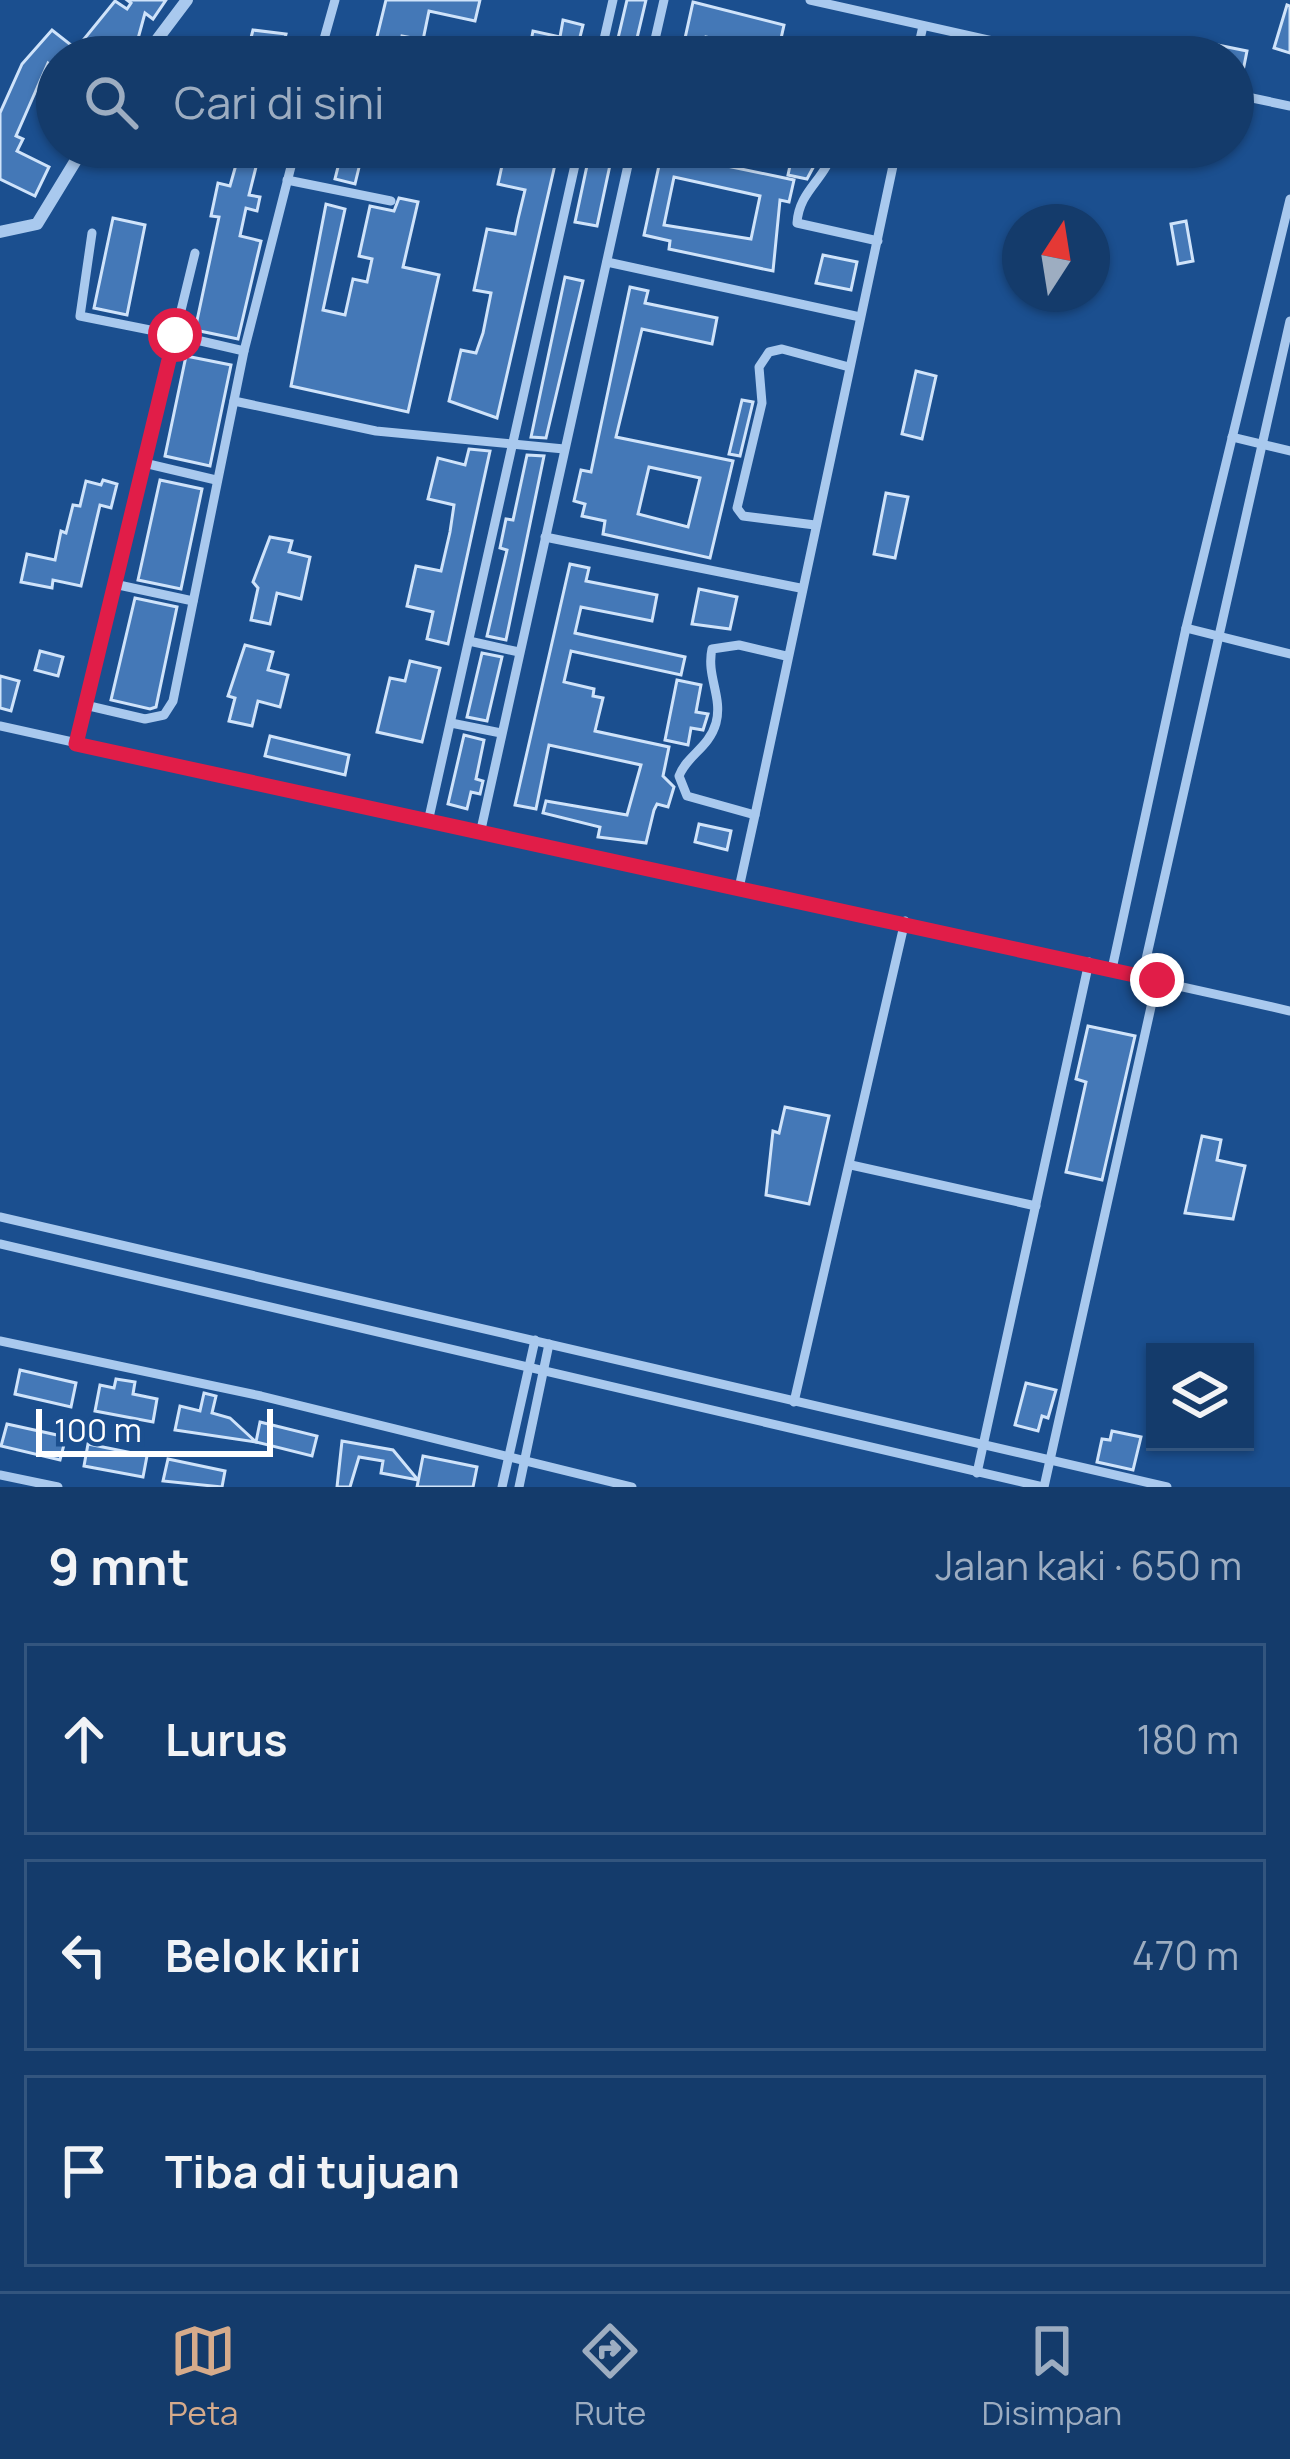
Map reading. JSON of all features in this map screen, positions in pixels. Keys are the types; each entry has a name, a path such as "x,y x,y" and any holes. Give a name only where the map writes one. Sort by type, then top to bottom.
{"street":[{"path":"160,36 187,0"},
{"path":"0,232 38,224 71,168"}],"lane":[{"path":"325,36 334,0"},
{"path":"605,36 613,0"},
{"path":"656,36 664,0"},
{"path":"810,0 969,36"},
{"path":"921,36 923,26"},
{"path":"1254,98 1290,106"},
{"path":"85,705 145,719 164,715 173,701 244,351 290,168"},
{"path":"428,821 574,168"},
{"path":"480,834 627,168"},
{"path":"828,168 803,195 797,223 878,241"},
{"path":"740,888 893,168"},
{"path":"287,180 392,201"},
{"path":"1112,969 1186,628 1290,199"},
{"path":"92,233 80,316 244,351"},
{"path":"76,744 195,253"},
{"path":"607,262 860,316"},
{"path":"1142,977 1215,636 1290,320"},
{"path":"814,525 743,516 737,508 763,403 759,367 762,358 782,349 849,367"},
{"path":"234,401 376,431 564,449"},
{"path":"1232,437 1290,451"},
{"path":"144,463 216,479"},
{"path":"545,537 800,589"},
{"path":"114,584 193,601"},
{"path":"1186,628 1290,654"},
{"path":"470,641 519,652"},
{"path":"755,814 687,796 679,776 684,764 707,746 715,728 719,707 709,679 712,649 739,645 786,656"},
{"path":"451,723 501,733"},
{"path":"0,727 480,834 905,921 1290,1011"},
{"path":"794,1402 905,921"},
{"path":"976,1473 1089,962"},
{"path":"0,1244 999,1482 1044,1487 1157,980"},
{"path":"851,1165 1036,1206"},
{"path":"0,1217 1166,1487"},
{"path":"502,1487 535,1340"},
{"path":"0,1341 260,1396 509,1456 588,1482 632,1487"},
{"path":"519,1487 549,1344"},
{"path":"0,1475 58,1487"}],"building":[{"path":"127,0 166,0 153,19 145,13 139,36 87,36 115,1 127,9 131,3"},
{"path":"386,0 480,0 475,21 429,11 424,36 377,36"},
{"path":"627,0 646,0 637,36 619,36"},
{"path":"693,2 784,25 782,36 686,36"},
{"path":"1290,6 1290,53 1274,48"},
{"path":"563,20 583,25 580,36 560,36"},
{"path":"253,30 286,34 285,36 251,36"},
{"path":"36,48 36,90 16,136 23,139 17,151 36,160 36,168 49,168 35,196 0,179 0,113 22,64"},
{"path":"235,168 256,168 249,195 260,197 257,211 246,208 240,236 261,241 238,339 195,330 219,217 211,216 218,183 230,186"},
{"path":"338,168 359,168 355,184 335,179"},
{"path":"501,168 554,168 497,418 449,401 461,350 476,353 483,333 491,293 474,290 487,229 515,234 525,190 498,184"},
{"path":"587,168 609,168 597,226 575,222"},
{"path":"658,168 736,168 794,180 789,202 780,200 773,271 669,249 670,241 644,235","holes":["674,177 760,196 751,239 664,225"]},
{"path":"790,168 813,168 807,179 788,175"},
{"path":"399,198 418,202 403,267 439,275 408,412 291,386 326,204 345,209 323,310 345,315 353,279 367,282 372,259 359,256 370,206 394,211"},
{"path":"113,218 145,225 127,315 94,308"},
{"path":"1186,221 1193,261 1178,264 1171,224"},
{"path":"823,255 857,262 851,290 816,283"},
{"path":"565,277 583,281 546,438 531,437"},
{"path":"630,287 648,291 645,303 717,318 712,344 642,329 616,437 733,461 710,558 603,534 605,521 582,516 585,504 574,501 581,470 591,472","holes":["649,467 700,478 688,527 638,514"]},
{"path":"186,356 231,365 210,466 165,456"},
{"path":"916,371 936,376 922,439 902,434"},
{"path":"742,400 753,402 740,456 729,454"},
{"path":"469,449 490,451 448,644 427,639 433,612 407,606 416,566 441,571 450,532 454,505 428,499 438,458 465,465"},
{"path":"527,455 544,456 506,640 487,636 507,550 500,548 506,519 513,520"},
{"path":"103,480 117,484 111,508 100,505 81,586 53,580 52,588 21,582 27,554 55,560 61,531 66,533 73,505 80,506 86,481 101,485"},
{"path":"160,480 202,489 181,589 138,580"},
{"path":"886,493 908,497 895,558 874,554"},
{"path":"270,537 292,541 289,552 310,557 301,599 277,593 270,624 251,620 258,588 253,582"},
{"path":"570,564 589,568 586,581 657,595 652,621 581,607 575,633 685,657 681,675 571,651 564,682 594,689 593,696 603,698 595,731 669,747 663,776 674,787 668,807 657,804 654,810 646,843 598,837 600,827 543,813 546,801 627,815 641,765 549,745 536,809 515,805"},
{"path":"699,589 737,597 730,629 692,624"},
{"path":"135,598 177,607 156,707 150,709 111,700"},
{"path":"245,645 273,652 268,670 288,675 280,707 258,701 252,726 229,721 235,698 228,696"},
{"path":"40,651 63,657 58,676 35,670"},
{"path":"482,653 502,657 487,721 467,717"},
{"path":"410,661 440,668 422,742 377,732 390,678 405,681"},
{"path":"0,676 19,681 11,711 0,708"},
{"path":"677,680 701,685 696,712 708,714 703,730 691,728 688,745 665,740"},
{"path":"464,735 484,740 476,779 483,781 480,794 471,792 467,809 448,804"},
{"path":"270,736 349,755 345,775 265,756"},
{"path":"699,824 731,831 727,850 695,842"},
{"path":"1088,1026 1135,1036 1102,1180 1066,1172 1086,1082 1076,1079"},
{"path":"785,1107 829,1116 809,1204 766,1195 773,1131 779,1133"},
{"path":"1202,1136 1221,1140 1217,1160 1245,1166 1233,1219 1185,1213"},
{"path":"20,1370 76,1383 71,1407 15,1394"},
{"path":"116,1379 135,1382 133,1394 157,1399 153,1422 95,1411 100,1385 114,1388"},
{"path":"1026,1383 1056,1390 1048,1418 1042,1416 1038,1431 1015,1425"},
{"path":"204,1393 216,1396 212,1413 230,1418 256,1442 175,1430 180,1406 200,1411"},
{"path":"260,1422 317,1436 312,1456 256,1442"},
{"path":"7,1424 66,1437 60,1460 1,1446"},
{"path":"1112,1431 1141,1437 1133,1470 1097,1462 1102,1439 1110,1440"},
{"path":"342,1441 393,1450 418,1480 381,1473 383,1461 359,1457 350,1487 337,1487"},
{"path":"88,1444 147,1456 143,1477 84,1466"},
{"path":"423,1456 477,1467 473,1487 417,1487"},
{"path":"168,1459 225,1471 222,1487 163,1481"}],"route":[{"path":"175,335 76,744 480,834 905,921 1157,980"}]}
